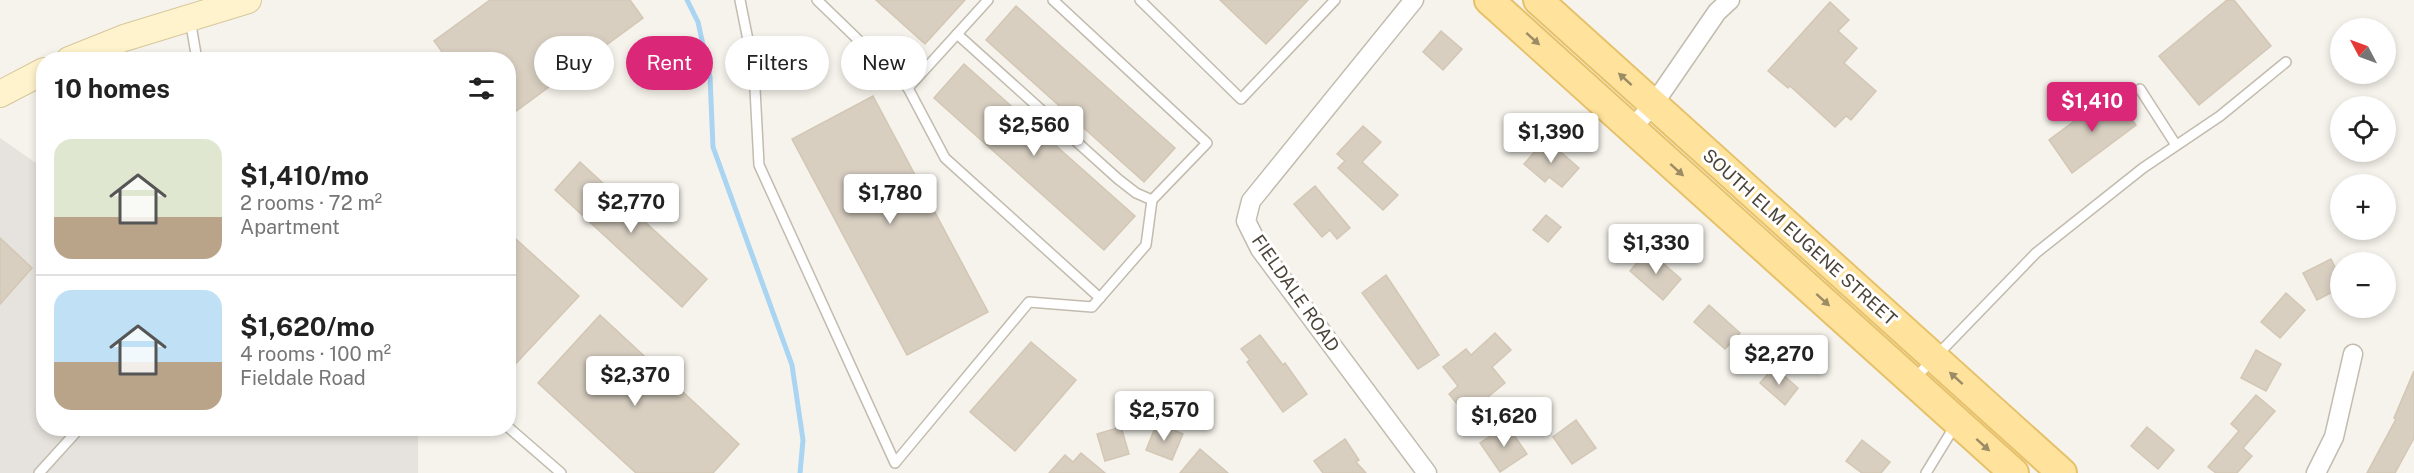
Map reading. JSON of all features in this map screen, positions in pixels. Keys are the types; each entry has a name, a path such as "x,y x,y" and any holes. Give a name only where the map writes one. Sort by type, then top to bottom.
{"main road":[{"path":"89,52 124,38 248,0"},
{"name":"SOUTH ELM EUGENE STREET","path":"1489,0 2014,473"},
{"name":"SOUTH ELM EUGENE STREET","path":"1538,0 2062,473"},
{"path":"0,94 36,75"}],"street":[{"name":"FIELDALE ROAD","path":"1414,0 1251,201 1246,221 1260,249 1427,473"},
{"path":"1632,128 1653,105 1717,12 1730,0"},
{"path":"2316,473 2334,436 2353,354"}],"lane":[{"path":"740,0 754,70 759,165 895,463 1029,302 1092,307 1146,245 1152,200 1207,143 1053,0"},
{"path":"817,0 854,36"},
{"path":"927,67 988,0"},
{"path":"1140,0 1241,99 1335,0"},
{"path":"190,17 196,52"},
{"path":"957,34 1118,179 1136,193 1152,200"},
{"path":"1912,381 2036,253 2143,168 2220,116 2286,62"},
{"path":"2140,89 2176,145"},
{"path":"909,90 945,158 1100,298"},
{"path":"1926,473 1958,422"},
{"path":"516,434 561,473"},
{"path":"39,473 73,436"}],"shaded area":[{"path":"0,138 36,163 36,436 418,436 418,473 0,473"}],"building":[{"path":"490,0 630,0 643,18 614,39 614,36 534,36 534,90 545,90 516,111 516,52 442,52 434,41"},
{"path":"876,0 965,0 927,42 927,36 916,36"},
{"path":"1220,0 1308,0 1266,44"},
{"path":"2227,0 2234,0 2271,46 2199,105 2159,56"},
{"path":"1830,2 1849,20 1838,31 1857,48 1844,63 1876,91 1851,120 1846,116 1835,127 1790,86 1788,88 1768,71"},
{"path":"1016,6 1175,148 1144,182 986,40"},
{"path":"1441,31 1462,49 1443,70 1423,52"},
{"path":"964,64 1135,216 1104,250 934,98"},
{"path":"2112,93 2136,125 2072,173 2049,140"},
{"path":"873,96 988,312 907,355 792,139"},
{"path":"1363,126 1381,142 1362,162 1398,195 1383,210 1338,168 1345,161 1337,154"},
{"path":"1546,139 1579,168 1562,187 1549,177 1545,182 1524,164"},
{"path":"580,162 707,279 682,307 555,190"},
{"path":"1315,186 1350,228 1337,239 1330,230 1322,237 1294,204"},
{"path":"1546,215 1561,227 1548,242 1533,230"},
{"path":"0,238 32,268 0,304"},
{"path":"516,239 579,296 516,363"},
{"path":"1648,250 1681,279 1663,300 1630,271"},
{"path":"2330,260 2330,293 2317,300 2303,273"},
{"path":"1386,275 1439,355 1418,369 1362,293"},
{"path":"2286,293 2305,310 2280,338 2261,322"},
{"path":"1709,305 1740,333 1725,349 1694,322"},
{"path":"600,315 739,444 713,473 636,473 538,383"},
{"path":"1495,333 1511,350 1492,367 1505,383 1466,415 1449,394 1458,386 1443,367 1466,349 1471,355"},
{"path":"1260,335 1283,365 1285,363 1307,394 1283,412 1247,362 1250,360 1241,349"},
{"path":"1031,342 1076,380 1015,451 970,412"},
{"path":"2256,350 2281,364 2266,391 2241,378"},
{"path":"1774,367 1798,388 1785,405 1760,383"},
{"path":"2414,371 2414,438 2395,473 2367,473 2396,419 2394,418"},
{"path":"2256,395 2275,411 2243,448 2252,456 2237,473 2216,473 2208,467 2239,431 2231,424"},
{"path":"1576,420 1596,448 1572,464 1553,437"},
{"path":"1157,423 1183,434 1172,460 1146,450"},
{"path":"1507,425 1527,454 1500,472 1480,443"},
{"path":"1121,427 1129,454 1105,461 1097,434"},
{"path":"2147,427 2174,450 2158,469 2131,446"},
{"path":"1345,439 1359,460 1356,462 1366,473 1323,473 1314,461"},
{"path":"1862,440 1890,462 1881,473 1862,473 1846,461"},
{"path":"1200,449 1228,473 1180,473"},
{"path":"1081,453 1105,473 1049,473 1065,455 1073,462"}],"waterway":[{"path":"687,0 698,22 710,77 713,147 792,365 803,440 800,473"}]}
